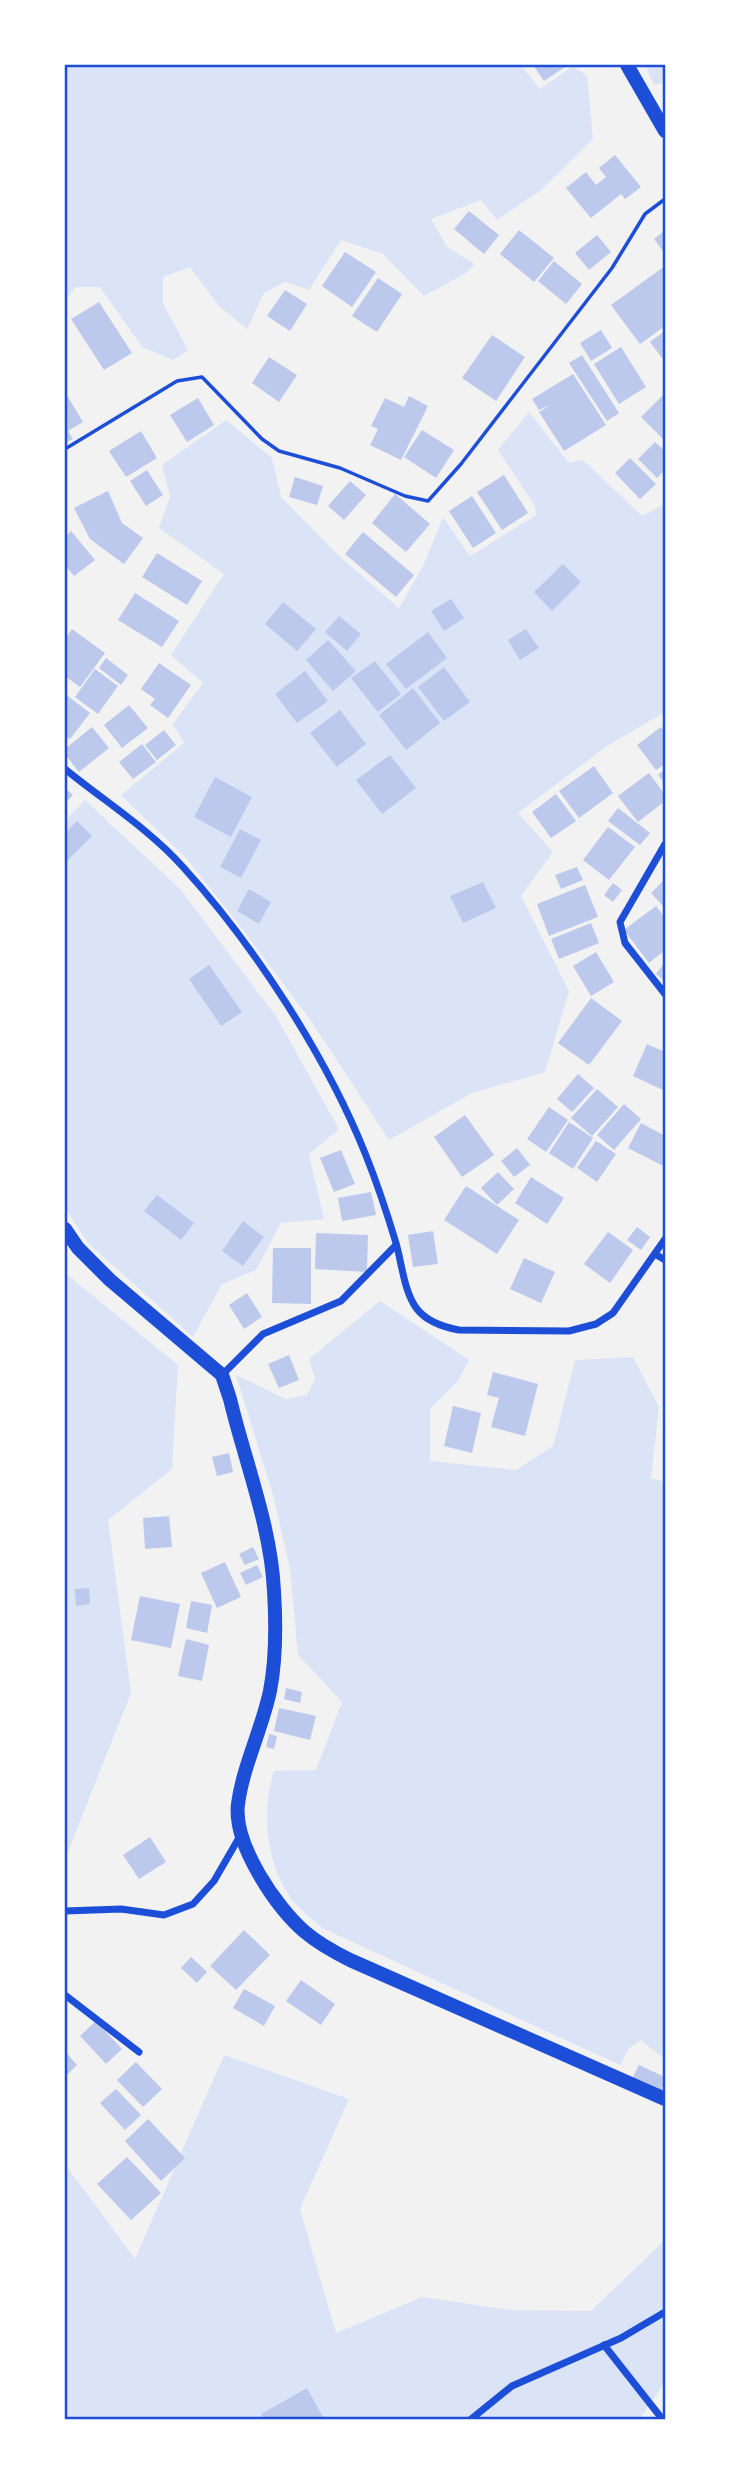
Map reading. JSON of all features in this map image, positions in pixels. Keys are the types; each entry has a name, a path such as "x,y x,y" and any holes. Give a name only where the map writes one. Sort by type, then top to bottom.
{"main road":[{"path":"627,65 665,131"},
{"path":"65,1229 78,1248 110,1280 222,1376 270,1553 274,1591 270,1692 238,1805 242,1832 268,1889 303,1931 322,1945 362,1966 665,2099"}],"street":[{"path":"65,769 143,828 183,867 239,937 291,1012 344,1105 383,1200 409,1293 417,1310 441,1326 459,1330 543,1332 583,1329 612,1313 665,1239"},
{"path":"665,844 620,922 625,943 665,994"},
{"path":"222,1376 263,1334 341,1301 396,1245"},
{"path":"655,1254 665,1260"},
{"path":"65,1911 121,1909 164,1915 193,1904 214,1881 242,1832"},
{"path":"65,1995 139,2052"},
{"path":"470,2420 512,2386 604,2345 665,2312"},
{"path":"604,2345 663,2420"}],"path":[{"path":"65,449 177,381 202,377 262,439 279,451 340,468 405,496 428,501 461,464 612,268 645,214 665,199"}],"shaded area":[{"path":"65,65 521,65 540,89 573,66 587,76 593,139 541,190 497,220 481,200 431,219 447,247 475,264 466,273 424,296 383,254 341,240 309,290 285,282 264,293 247,329 218,305 190,267 163,277 163,303 188,350 173,360 142,347 100,287 76,287 65,300"},
{"path":"645,65 665,65 665,82 654,85"},
{"path":"529,412 569,463 583,460 642,516 665,504 665,712 607,746 518,813 553,852 521,896 569,991 545,1072 472,1093 389,1140 311,1021 244,931 187,859 121,795 184,743 173,724 203,683 171,655 224,574 159,528 170,497 162,465 226,420 272,458 281,497 339,556 399,608 424,564 443,517 470,556 536,515 535,506 498,450"},
{"path":"85,800 180,889 276,1016 339,1129 309,1154 324,1219 281,1223 256,1270 222,1284 193,1337 88,1243 65,1208 65,821"},
{"path":"65,1273 178,1365 172,1469 108,1520 131,1693 65,1859"},
{"path":"380,1301 469,1360 458,1381 430,1409 430,1461 516,1470 553,1446 575,1360 633,1357 659,1407 651,1478 665,1482 665,2060 641,2040 629,2048 620,2065 322,1928 293,1901 276,1868 267,1819 274,1771 316,1770 342,1702 298,1655 290,1569 273,1495 236,1375 286,1399 307,1395 315,1379 309,1359"},
{"path":"224,2055 349,2099 300,2209 336,2333 422,2297 510,2310 591,2311 665,2240 665,2382 639,2420 65,2420 65,2164 135,2259"}],"building":[{"path":"533,65 568,65 544,81"},
{"path":"615,155 641,187 625,199 621,194 591,218 566,188 586,172 596,185 606,177 599,168"},
{"path":"469,211 499,235 484,254 454,229"},
{"path":"519,230 554,258 534,282 500,254"},
{"path":"665,230 665,254 654,239"},
{"path":"597,235 611,252 589,270 575,253"},
{"path":"345,252 376,272 352,307 322,286"},
{"path":"554,261 582,284 566,304 538,281"},
{"path":"665,266 665,326 640,344 611,305"},
{"path":"378,278 402,294 377,332 352,316"},
{"path":"285,290 307,304 290,331 267,316"},
{"path":"99,302 132,353 104,370 71,319"},
{"path":"601,330 612,348 591,361 580,343"},
{"path":"665,331 665,362 650,342"},
{"path":"492,335 525,357 496,401 462,378"},
{"path":"621,347 646,387 619,404 594,364"},
{"path":"582,355 619,413 607,421 569,363"},
{"path":"269,357 297,375 279,402 252,383"},
{"path":"573,374 606,425 564,451 539,412 550,405 539,410 532,399"},
{"path":"65,392 83,422 68,431 73,439 65,443"},
{"path":"663,395 665,397 665,441 641,417"},
{"path":"409,396 428,406 401,460 370,445 378,429 371,426 385,398 404,407"},
{"path":"198,398 214,425 187,442 170,415"},
{"path":"422,430 454,450 436,478 404,457"},
{"path":"141,431 157,458 126,477 109,451"},
{"path":"655,442 665,451 665,470 657,478 638,459"},
{"path":"630,458 656,484 640,499 615,473"},
{"path":"147,470 163,495 146,506 130,481"},
{"path":"504,475 528,513 502,530 477,492"},
{"path":"295,477 323,486 317,505 289,497"},
{"path":"350,481 366,495 344,520 328,506"},
{"path":"108,491 122,523 143,538 124,564 90,539 74,508"},
{"path":"395,494 430,524 406,552 372,523"},
{"path":"472,496 496,533 473,548 449,511"},
{"path":"71,531 95,560 74,576 65,565 65,537"},
{"path":"363,532 414,575 396,597 345,554"},
{"path":"157,553 202,581 187,605 142,577"},
{"path":"563,564 581,582 552,611 534,592"},
{"path":"135,593 179,621 162,647 118,620"},
{"path":"451,599 464,618 444,631 431,611"},
{"path":"283,602 316,629 297,651 265,624"},
{"path":"339,616 361,634 347,651 325,632"},
{"path":"72,629 105,653 80,687 65,676 65,639"},
{"path":"526,629 539,648 520,660 508,640"},
{"path":"428,632 447,658 406,689 386,664"},
{"path":"328,640 356,671 333,691 306,660"},
{"path":"106,658 128,675 121,685 99,668"},
{"path":"375,661 401,694 378,712 351,678"},
{"path":"159,663 191,685 168,718 150,705 155,699 141,689"},
{"path":"444,667 470,702 444,721 418,687"},
{"path":"95,669 118,686 98,714 75,697"},
{"path":"305,671 328,701 297,723 275,694"},
{"path":"413,688 440,723 406,750 379,715"},
{"path":"65,694 90,713 70,739 65,736"},
{"path":"129,705 148,728 122,748 104,725"},
{"path":"340,710 366,744 337,767 310,733"},
{"path":"92,727 109,748 79,772 65,754 65,749"},
{"path":"661,727 665,732 665,764 656,770 637,745"},
{"path":"164,730 176,745 157,760 145,745"},
{"path":"142,744 156,762 133,779 119,762"},
{"path":"390,755 416,788 382,814 356,780"},
{"path":"594,766 613,793 579,818 559,791"},
{"path":"665,769 665,784 658,775"},
{"path":"649,773 665,795 665,801 638,822 618,796"},
{"path":"215,777 252,797 231,837 194,817"},
{"path":"65,788 73,795 65,803"},
{"path":"556,794 576,821 551,838 532,812"},
{"path":"618,808 650,833 640,845 608,821"},
{"path":"77,821 92,836 65,863 65,833"},
{"path":"608,827 635,847 609,880 583,860"},
{"path":"240,829 261,840 241,878 220,867"},
{"path":"577,867 583,880 561,889 555,875"},
{"path":"665,879 665,908 651,893"},
{"path":"483,882 496,908 463,923 450,896"},
{"path":"613,883 622,890 613,902 604,895"},
{"path":"585,885 598,917 549,936 537,904"},
{"path":"249,889 271,902 259,924 237,911"},
{"path":"656,906 665,918 665,950 649,963 624,930"},
{"path":"591,923 599,943 559,959 551,939"},
{"path":"596,952 614,982 591,996 573,966"},
{"path":"665,962 665,981 656,974"},
{"path":"209,965 242,1012 221,1026 189,979"},
{"path":"591,998 622,1021 589,1065 558,1043"},
{"path":"647,1044 665,1052 665,1091 633,1076"},
{"path":"578,1074 594,1088 572,1112 557,1099"},
{"path":"597,1089 618,1107 592,1136 571,1118"},
{"path":"624,1104 641,1119 614,1150 597,1135"},
{"path":"549,1107 568,1120 546,1152 527,1139"},
{"path":"465,1115 494,1155 462,1177 434,1137"},
{"path":"569,1122 593,1138 573,1169 549,1153"},
{"path":"641,1123 665,1136 665,1167 628,1148"},
{"path":"596,1141 616,1154 597,1182 577,1168"},
{"path":"517,1148 530,1165 514,1177 501,1161"},
{"path":"341,1150 355,1184 334,1192 320,1158"},
{"path":"498,1172 514,1189 497,1205 481,1188"},
{"path":"531,1177 564,1198 547,1224 515,1203"},
{"path":"466,1186 519,1220 497,1254 444,1220"},
{"path":"371,1192 376,1215 342,1221 338,1198"},
{"path":"157,1195 194,1223 181,1240 144,1211"},
{"path":"243,1221 264,1237 243,1266 222,1251"},
{"path":"637,1227 650,1237 641,1250 627,1240"},
{"path":"433,1231 438,1264 413,1267 408,1235"},
{"path":"608,1232 633,1250 610,1283 584,1264"},
{"path":"316,1233 368,1235 367,1272 315,1269"},
{"path":"273,1248 311,1248 311,1304 272,1303"},
{"path":"524,1258 555,1272 541,1303 510,1289"},
{"path":"247,1293 262,1317 244,1329 229,1305"},
{"path":"289,1355 299,1380 279,1388 268,1364"},
{"path":"493,1372 538,1384 525,1436 491,1427 499,1398 487,1395"},
{"path":"453,1406 481,1413 472,1453 444,1446"},
{"path":"229,1453 233,1472 217,1476 212,1457"},
{"path":"169,1516 172,1547 145,1549 143,1518"},
{"path":"253,1547 259,1559 245,1565 239,1554"},
{"path":"225,1562 241,1597 217,1608 201,1573"},
{"path":"257,1565 263,1577 246,1585 240,1573"},
{"path":"89,1588 90,1604 76,1606 75,1589"},
{"path":"140,1596 180,1604 171,1648 131,1640"},
{"path":"191,1601 212,1605 207,1633 186,1628"},
{"path":"186,1639 209,1645 202,1681 178,1676"},
{"path":"286,1688 302,1692 300,1703 284,1699"},
{"path":"279,1708 316,1716 310,1740 274,1731"},
{"path":"269,1734 277,1736 274,1749 266,1747"},
{"path":"150,1837 166,1862 139,1879 123,1855"},
{"path":"244,1930 270,1955 236,1990 210,1966"},
{"path":"191,1957 207,1972 197,1983 181,1968"},
{"path":"301,1980 335,2004 321,2025 286,2001"},
{"path":"244,1989 275,2006 264,2026 233,2008"},
{"path":"96,2021 122,2049 106,2064 80,2036"},
{"path":"65,2051 77,2065 65,2077"},
{"path":"136,2062 162,2089 143,2107 117,2080"},
{"path":"639,2065 665,2077 662,2090 633,2077"},
{"path":"116,2089 141,2115 125,2130 100,2103"},
{"path":"148,2119 185,2158 161,2181 125,2141"},
{"path":"127,2157 161,2193 131,2220 97,2184"},
{"path":"307,2388 323,2417 318,2420 265,2420 261,2414"}]}
